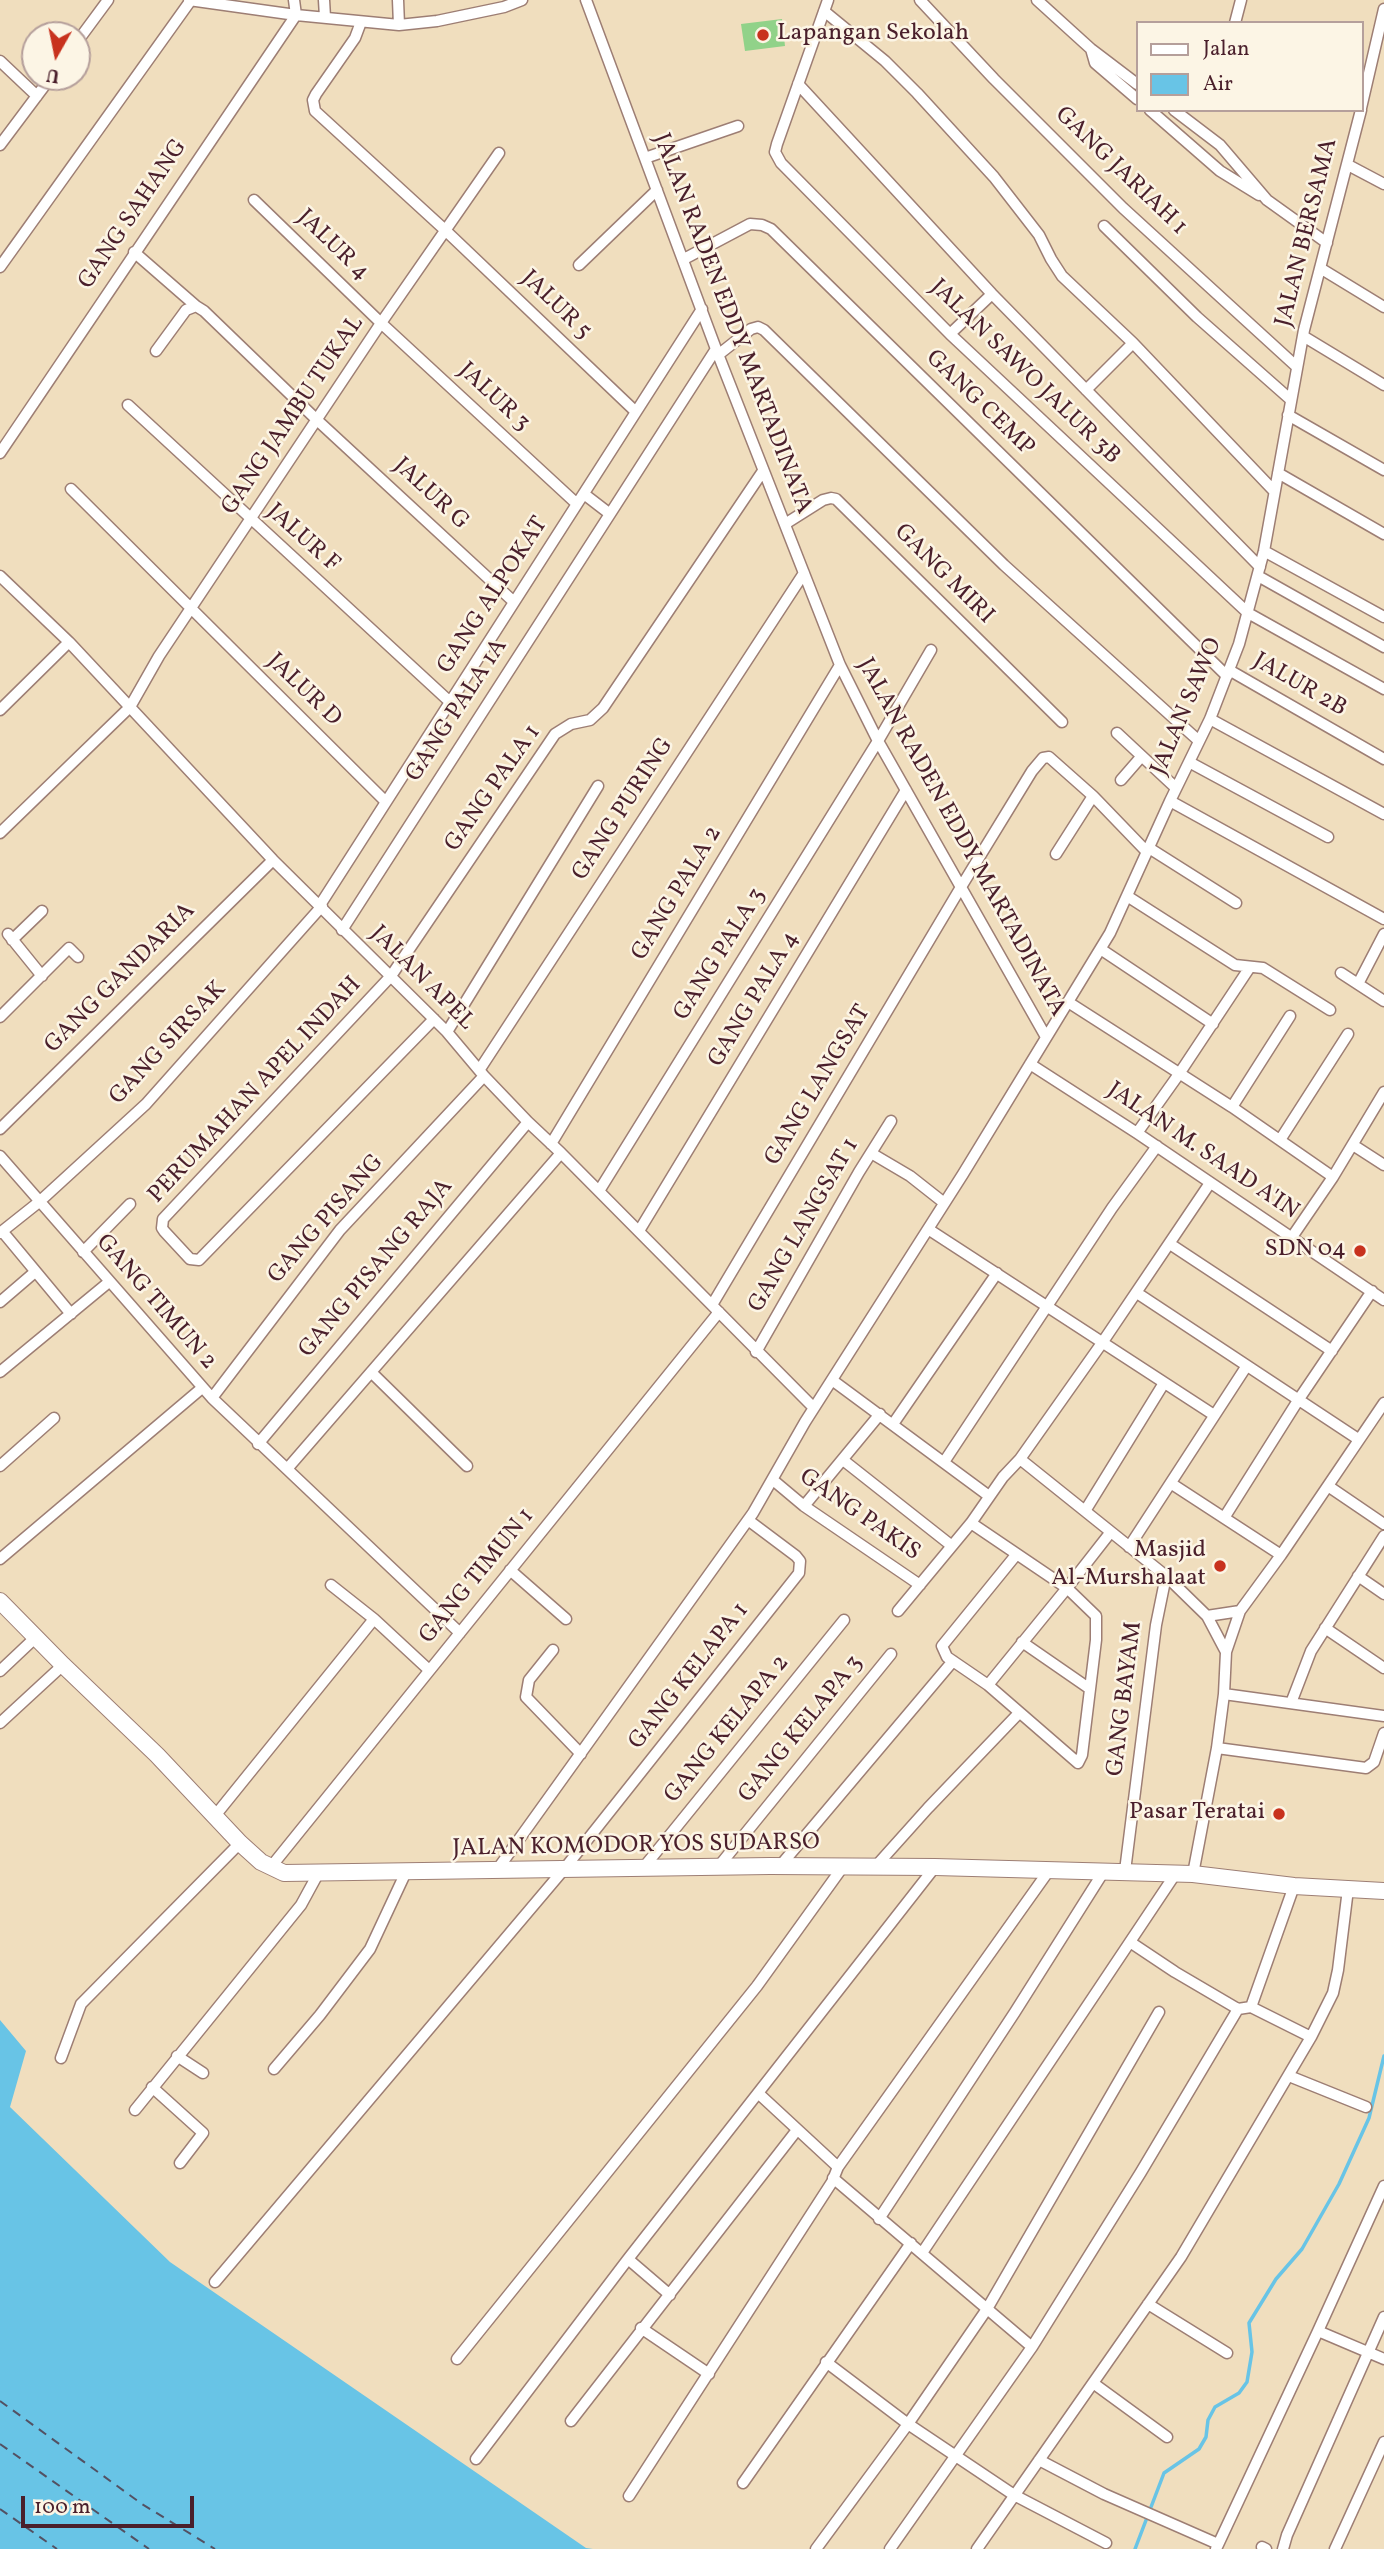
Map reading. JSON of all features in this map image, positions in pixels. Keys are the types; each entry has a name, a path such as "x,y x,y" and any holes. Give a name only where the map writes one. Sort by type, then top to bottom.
{"street":[{"path":"91,23 108,0"},
{"path":"0,267 190,0 296,15 399,25 437,21 504,8 522,0"},
{"path":"294,0 296,15"},
{"path":"324,0 325,17"},
{"path":"398,0 399,25"},
{"path":"474,13 475,0"},
{"name":"JALAN RADEN EDDY MARTADINATA","path":"497,1870 748,1520 814,1408 1046,1037 878,741 840,665 717,352 586,0"},
{"name":"GANG JARIAH 1","path":"920,0 994,79 1123,208 1297,367"},
{"path":"1037,0 1091,49 1136,83"},
{"path":"1237,21 1241,0"},
{"path":"1275,491 1133,343 1062,275 1039,235 994,177 917,93 826,5 798,84 992,294 1259,572 1384,647"},
{"name":"JALAN BERSAMA","path":"1364,84 1384,9"},
{"name":"GANG SAHANG","path":"0,453 296,15"},
{"name":"JALUR 5","path":"361,22 355,38 316,94 313,100 315,111 445,230 636,412"},
{"path":"1091,49 1095,63 1136,98"},
{"path":"0,61 37,96"},
{"name":"JALAN SAWO JALUR 3B","path":"798,84 777,144 776,157 786,169 950,334 1248,613 1384,689"},
{"path":"0,145 41,91"},
{"path":"1152,112 1220,171 1267,200 1326,243"},
{"path":"1177,112 1220,145 1267,200"},
{"name":"JALAN BERSAMA","path":"1297,367 1360,112"},
{"path":"645,158 738,126"},
{"path":"1206,159 1220,145"},
{"name":"GANG JAMBU TUKAL","path":"0,833 130,707 159,656 381,323 499,153"},
{"path":"1348,165 1384,184"},
{"path":"579,265 657,190"},
{"name":"JALUR 4","path":"254,200 381,323"},
{"name":"GANG CEMP","path":"684,259 750,224 771,229 1228,673"},
{"path":"1104,226 1197,317 1291,400"},
{"name":"JALUR G","path":"134,252 204,311 317,420 514,602"},
{"path":"1320,268 1384,307"},
{"path":"950,334 992,294"},
{"path":"156,351 186,310 196,306"},
{"name":"GANG ALPOKAT","path":"321,905 702,309"},
{"name":"JALUR 3","path":"381,323 580,499 610,514"},
{"name":"GANG PALA 1A","path":"342,930 717,352 758,327 1004,565 1199,741"},
{"path":"1303,336 1384,385"},
{"path":"1086,390 1133,343"},
{"name":"JALAN SAWO","path":"1046,1037 1102,950 1210,719 1228,673 1248,613 1264,551 1297,367"},
{"name":"JALUR F","path":"128,405 450,702"},
{"path":"1288,415 1384,470"},
{"name":"GANG PALA 1","path":"391,976 555,734 570,724 590,720 603,708 763,471"},
{"path":"1278,473 1384,534"},
{"name":"JALUR D","path":"71,489 386,802"},
{"name":"GANG MIRI","path":"785,524 823,500 836,499 1062,722"},
{"path":"1264,551 1384,617"},
{"name":"GANG PURING","path":"482,1073 804,573"},
{"name":"JALAN APEL","path":"0,576 69,642 273,860 447,1032 528,1122 814,1408"},
{"path":"0,710 69,642"},
{"name":"GANG PALA 3","path":"599,1191 878,741 931,650"},
{"name":"GANG PALA 2","path":"551,1143 840,665"},
{"name":"JALUR 2B","path":"1228,673 1384,759"},
{"path":"1210,719 1384,814"},
{"path":"1116,733 1176,788"},
{"name":"GANG LANGSAT","path":"716,1309 961,887 1032,771 1043,758 1049,757 1093,796"},
{"path":"1121,780 1141,757"},
{"path":"1189,762 1328,837"},
{"path":"447,1032 598,786"},
{"name":"GANG PALA 4","path":"639,1231 906,790"},
{"path":"1056,854 1093,796 1148,850 1236,903"},
{"path":"1170,801 1384,919"},
{"name":"GANG GANDARIA","path":"0,1129 273,860"},
{"path":"1127,896 1235,965 1259,967 1270,972 1330,1010"},
{"name":"GANG SIRSAK","path":"1,1232 39,1202 146,1104 321,905"},
{"path":"42,911 10,937 42,976"},
{"path":"1358,984 1384,934"},
{"path":"0,1017 69,948 78,957"},
{"path":"1102,950 1213,1024"},
{"path":"1137,1133 1250,967"},
{"path":"1340,973 1384,1000"},
{"name":"PERUMAHAN APEL INDAH","path":"391,976 163,1219 164,1231 190,1259 196,1261 201,1258 434,1019"},
{"path":"1068,1002 1232,1107 1333,1177"},
{"path":"1232,1107 1290,1016"},
{"path":"1280,1140 1348,1034"},
{"name":"JALAN M. SAAD A'IN","path":"1030,1064 1157,1146 1384,1300"},
{"name":"GANG PISANG","path":"212,1398 340,1230 482,1073"},
{"path":"1292,1237 1333,1177 1384,1092"},
{"name":"GANG LANGSAT 1","path":"756,1352 891,1121"},
{"name":"GANG PISANG RAJA","path":"258,1444 528,1122"},
{"path":"1353,1144 1384,1165"},
{"path":"944,1462 1112,1208 1157,1146"},
{"path":"287,1469 561,1153"},
{"path":"871,1153 911,1176 943,1202"},
{"name":"GANG TIMUN 2","path":"0,1156 202,1388 460,1633"},
{"path":"898,1611 1020,1459 1137,1293 1210,1183"},
{"path":"83,1252 130,1203"},
{"path":"928,1229 1214,1415"},
{"path":"1,1232 71,1314"},
{"path":"1170,1244 1332,1351"},
{"path":"0,1301 35,1272"},
{"path":"893,1424 997,1273"},
{"path":"0,1372 109,1282"},
{"path":"1224,1518 1299,1399 1372,1291"},
{"path":"1137,1293 1358,1439"},
{"name":"GANG TIMUN 1","path":"270,1868 716,1309"},
{"path":"1129,1547 1246,1367"},
{"path":"371,1372 467,1466"},
{"path":"832,1380 989,1496"},
{"path":"1085,1511 1164,1383"},
{"path":"0,1559 202,1388"},
{"path":"1193,1874 1217,1748 1226,1652 1240,1611 1384,1403"},
{"path":"804,1506 880,1414"},
{"path":"0,1466 54,1418"},
{"path":"1020,1459 1166,1576 1207,1616 1226,1652"},
{"path":"843,1460 952,1546"},
{"name":"GANG PAKIS","path":"773,1480 804,1506 920,1585"},
{"path":"1172,1484 1281,1555"},
{"path":"1328,1486 1384,1524"},
{"name":"GANG KELAPA 1","path":"215,2282 565,1868 799,1573 800,1561 796,1556 748,1520"},
{"path":"971,1523 1067,1588 1096,1616 1096,1640 1082,1755 1078,1763 988,1685 943,1653 944,1642 1016,1555"},
{"path":"988,1685 1110,1533"},
{"path":"1291,1703 1305,1662 1384,1536"},
{"path":"510,1570 566,1619"},
{"name":"GANG BAYAM","path":"1125,1871 1156,1625 1166,1576"},
{"path":"1358,1576 1384,1594"},
{"path":"331,1585 374,1619 429,1670"},
{"path":"0,1601 157,1755 240,1843 270,1868"},
{"path":"1207,1616 1240,1611"},
{"path":"214,1817 374,1619"},
{"name":"GANG KELAPA 2","path":"644,1867 844,1620"},
{"path":"1325,1628 1384,1668"},
{"path":"0,1671 36,1637"},
{"path":"1022,1642 1090,1689"},
{"path":"553,1650 529,1680 526,1697 581,1754"},
{"name":"GANG KELAPA 3","path":"719,1866 891,1654"},
{"path":"780,1866 953,1661"},
{"path":"0,1723 63,1665"},
{"path":"1224,1694 1384,1716"},
{"path":"876,1866 1019,1713"},
{"path":"1217,1748 1366,1768 1374,1762 1384,1733"},
{"path":"61,2058 81,2004 240,1843"},
{"name":"JALAN KOMODOR YOS SUDARSO","path":"270,1868 290,1874 719,1866 1050,1869 1193,1874 1294,1886 1384,1891"},
{"path":"476,2459 628,2259 934,1867"},
{"path":"457,2359 757,1986 842,1868"},
{"path":"629,2496 709,2374 838,2167 1050,1869"},
{"path":"879,2219 1104,1871"},
{"path":"135,2110 301,1905 319,1872"},
{"path":"274,2069 370,1949 405,1872"},
{"path":"922,2253 1176,1873"},
{"path":"1251,2007 1294,1886"},
{"path":"978,2549 1210,2213 1311,2037 1333,1993 1348,1889"},
{"path":"1130,1942 1238,2009 1251,2007 1311,2037"},
{"path":"890,2549 1032,2347 1238,2009"},
{"path":"816,2549 908,2424 987,2309 1160,2012"},
{"path":"177,2056 203,2073"},
{"path":"1289,2076 1366,2107"},
{"path":"152,2087 203,2133 180,2164"},
{"path":"758,2093 838,2167"},
{"path":"571,2421 797,2130"},
{"path":"833,2178 1032,2347"},
{"path":"1039,2460 1104,2494 1217,2546 1384,2186"},
{"path":"743,2483 911,2244"},
{"path":"628,2259 670,2295"},
{"path":"1148,2304 1227,2353"},
{"path":"1283,2549 1384,2317"},
{"path":"641,2328 709,2374"},
{"path":"1318,2331 1384,2359"},
{"path":"826,2362 908,2424 1014,2496 1106,2543"},
{"path":"1093,2383 1167,2437"},
{"path":"1335,2549 1384,2442"}],"green space":[{"name":"Lapangan Sekolah","path":"782,19 785,46 745,51 741,24"}],"water":[{"path":"0,2020 26,2051 10,2107 170,2262 586,2548 593,2549 0,2549"}],"waterway":[{"path":"1135,2549 1164,2473 1199,2449 1206,2437 1208,2420 1215,2407 1239,2393 1247,2382 1252,2352 1249,2323 1276,2279 1302,2249 1339,2184 1369,2118 1384,2056"}],"ferry route":[{"path":"0,2401 142,2504 215,2549"},
{"path":"0,2444 149,2549"},
{"path":"0,2509 57,2549"}],"place":[{"name":"Lapangan Sekolah","path":"763,35"},
{"name":"SDN 04","path":"1360,1251"},
{"name":"Masjid Al-Murshalaat","path":"1220,1566"},
{"name":"Pasar Teratai","path":"1279,1814"}]}
